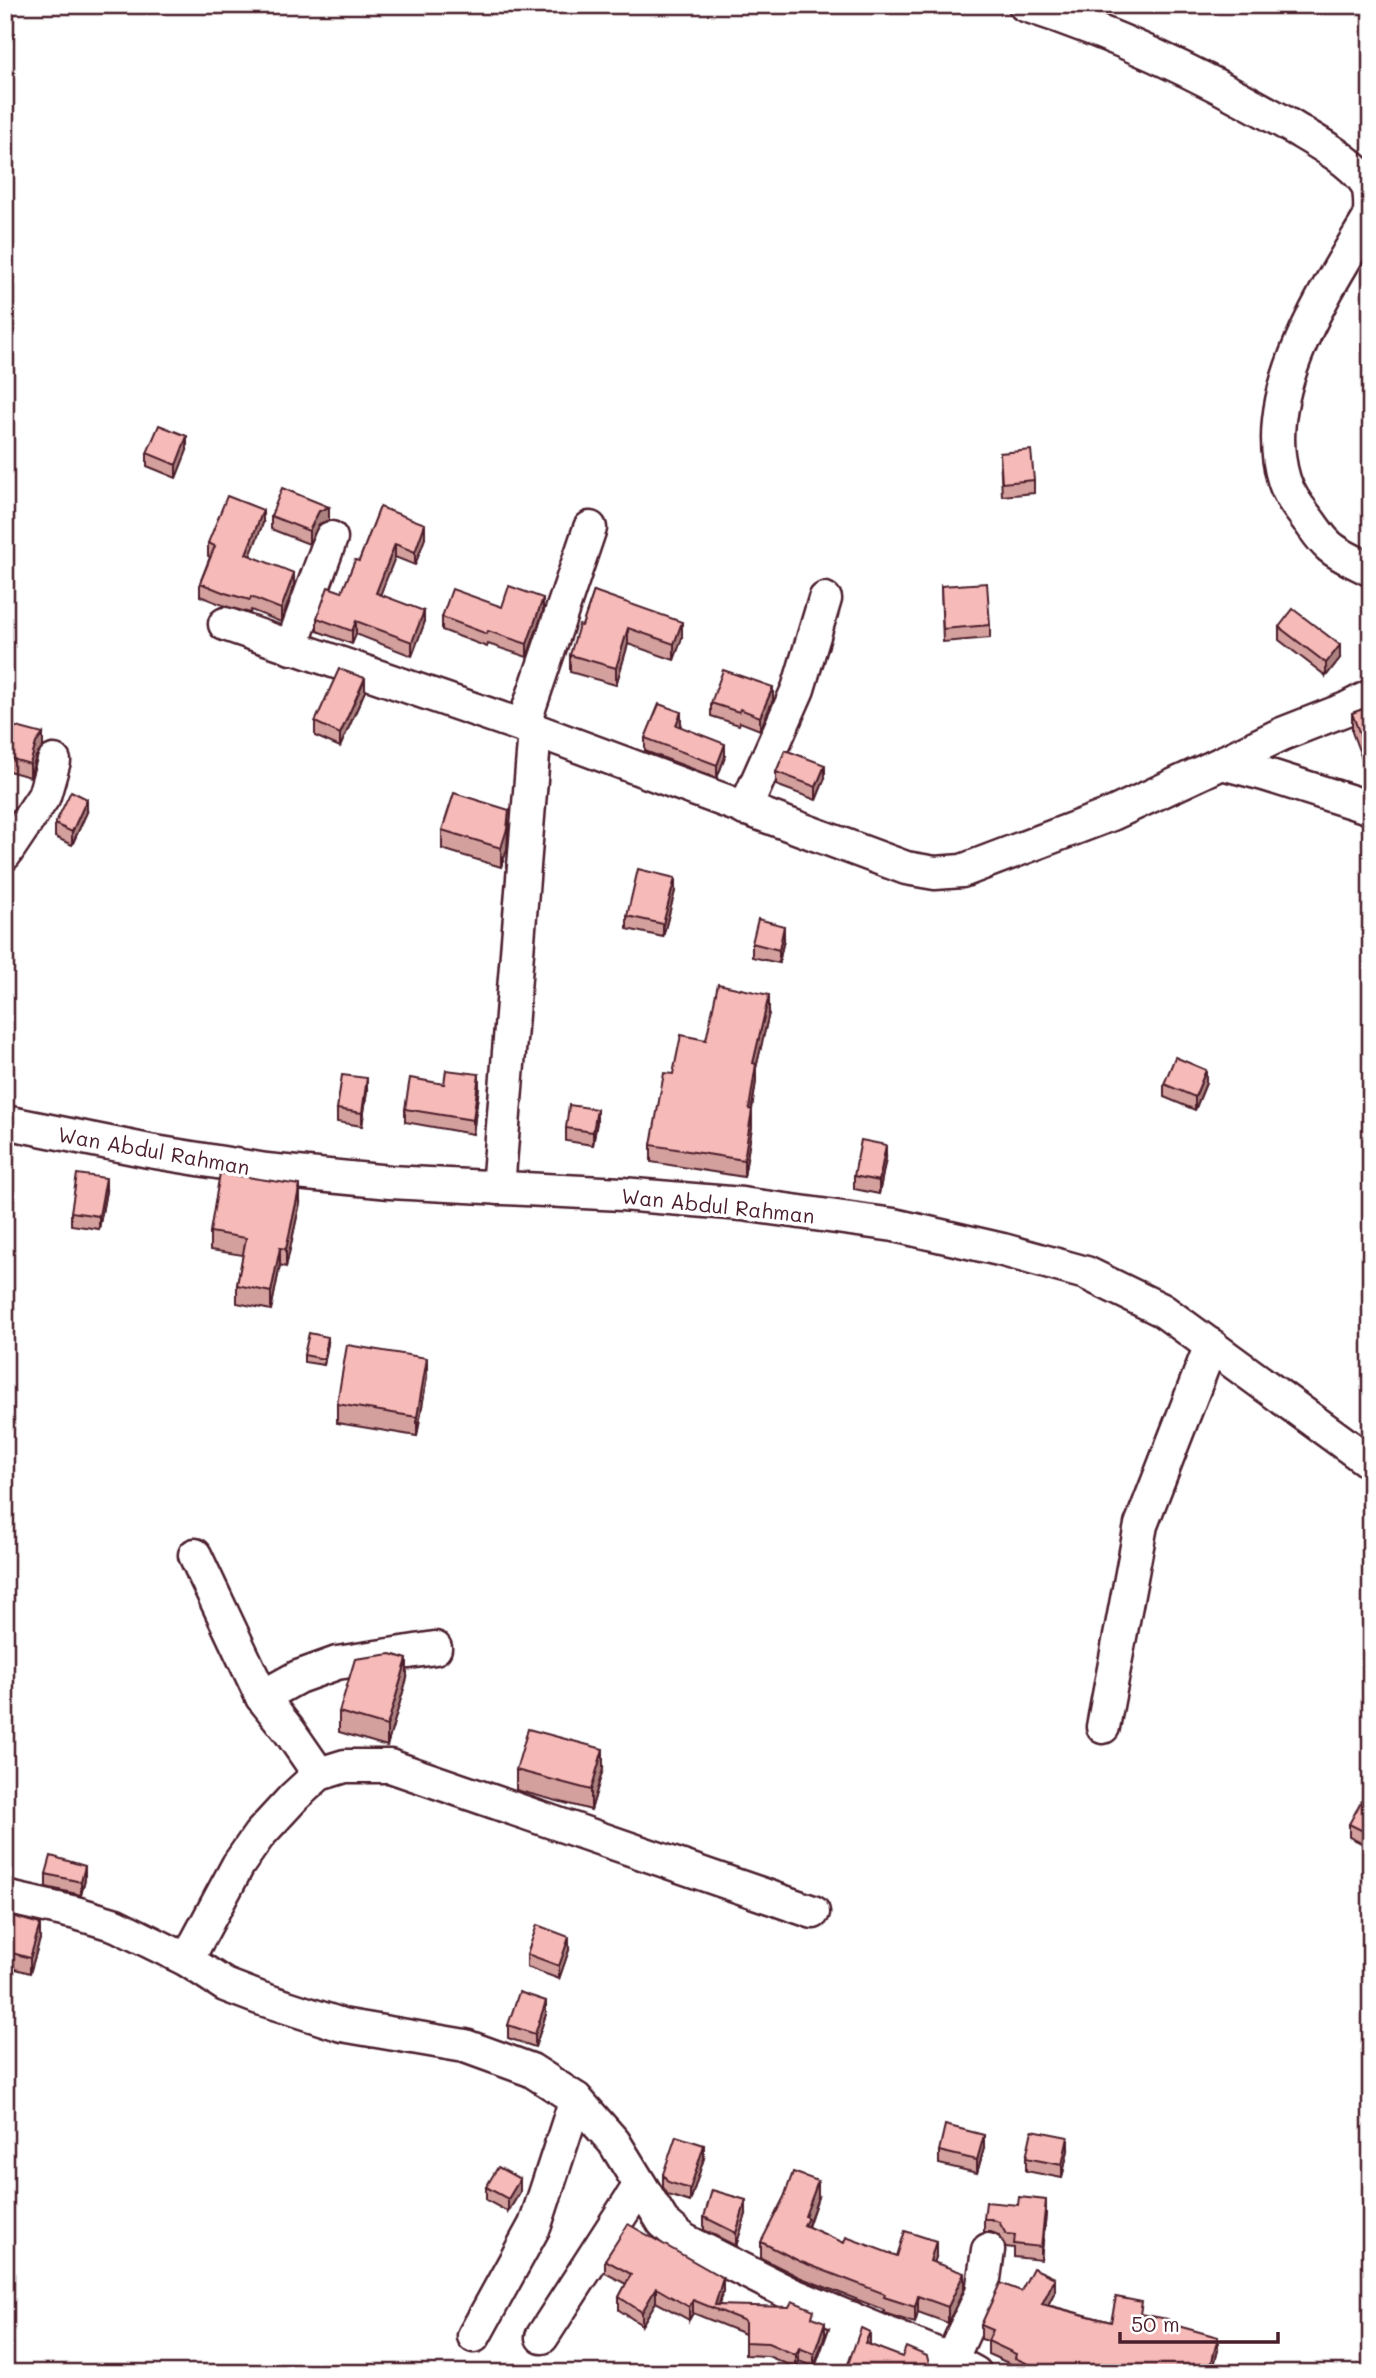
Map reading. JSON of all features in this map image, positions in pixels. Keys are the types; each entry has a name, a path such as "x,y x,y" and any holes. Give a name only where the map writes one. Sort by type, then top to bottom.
{"street":[{"path":"1026,5 1157,56 1248,101 1318,143 1350,166 1366,182 1371,202 1370,217 1315,310 1297,351 1283,394 1278,439 1284,480 1294,503 1329,546 1371,570"},
{"path":"498,1188 529,728 590,528"},
{"path":"291,648 331,538"},
{"path":"745,809 798,689 825,599"},
{"path":"225,624 529,728 906,868 935,873 962,871 1112,814 1282,734 1346,709 1371,696"},
{"path":"5,854 44,796 54,761"},
{"path":"1222,763 1371,808"},
{"name":"Wan Abdul Rahman","path":"5,1122 149,1151 266,1170 390,1182 622,1194 742,1205 894,1225 1003,1250 1086,1273 1162,1310 1371,1463"},
{"path":"1103,1727 1141,1525 1211,1345"},
{"path":"195,1555 262,1698 319,1774"},
{"path":"262,1698 298,1677 337,1662 435,1648"},
{"path":"187,1960 238,1866 259,1835 319,1774 345,1766 390,1766 813,1912"},
{"path":"5,1897 76,1913 116,1926 187,1960 225,1984 259,1998 342,2025 465,2046 531,2070 576,2099 614,2142 663,2222 684,2240 791,2294 851,2318 957,2369 982,2293 988,2249"},
{"path":"474,2336 535,2225 576,2099"},
{"path":"542,2337 640,2185"},
{"path":"831,2373 851,2318"}],"building":[{"path":"159,425 187,436 176,465 147,453"},
{"path":"1031,450 1034,480 1002,483 1000,453"},
{"path":"282,488 329,507 319,511 309,531 271,516"},
{"path":"227,496 263,510 246,554 294,573 281,609 251,597 250,600 200,583 215,546 208,543"},
{"path":"380,507 425,524 415,552 395,544 376,593 424,611 412,642 356,621 352,631 317,618 328,587 342,592 355,560 359,561"},
{"path":"987,583 990,625 943,629 941,586"},
{"path":"509,586 543,598 527,644 488,631 487,634 442,617 452,589 502,607"},
{"path":"594,591 682,622 674,644 628,628 616,668 570,655 579,625 582,626"},
{"path":"1293,609 1340,645 1326,663 1279,627"},
{"path":"339,669 365,678 340,734 315,722"},
{"path":"723,670 773,687 760,717 740,709 739,712 711,703"},
{"path":"659,704 681,712 676,725 725,744 717,765 645,738"},
{"path":"1371,706 1371,751 1367,753 1352,713"},
{"path":"5,724 43,734 36,743 30,764 5,757"},
{"path":"785,750 825,765 816,787 776,772"},
{"path":"71,791 87,799 72,832 55,824"},
{"path":"454,793 509,810 501,848 442,830"},
{"path":"638,869 675,878 663,924 627,916"},
{"path":"758,919 784,926 779,950 752,943"},
{"path":"718,984 769,995 753,1063 756,1064 749,1109 752,1110 744,1160 651,1145 664,1073 673,1074 681,1035 706,1040"},
{"path":"1175,1057 1206,1070 1195,1097 1164,1084"},
{"path":"446,1070 479,1074 473,1120 405,1109 410,1078 444,1084"},
{"path":"342,1075 367,1078 362,1113 337,1109"},
{"path":"569,1105 597,1109 593,1132 566,1128"},
{"path":"5,1138 11,1139 6,1179 5,1179"},
{"path":"861,1140 886,1145 879,1181 854,1176"},
{"path":"220,1173 300,1185 286,1249 280,1248 271,1292 237,1285 246,1238 210,1232"},
{"path":"77,1174 106,1178 99,1216 71,1212"},
{"path":"309,1333 328,1337 324,1359 304,1355"},
{"path":"347,1345 427,1358 417,1417 337,1404"},
{"path":"391,1654 407,1659 387,1726 339,1712 355,1659"},
{"path":"528,1729 603,1749 591,1790 516,1770"},
{"path":"1363,1798 1371,1802 1371,1835 1349,1824"},
{"path":"51,1856 85,1866 81,1882 46,1874"},
{"path":"5,1914 40,1924 30,1958 5,1951"},
{"path":"537,1925 569,1937 559,1966 527,1954"},
{"path":"519,1992 546,2001 535,2034 508,2025"},
{"path":"945,2125 984,2135 977,2160 939,2151"},
{"path":"1032,2130 1068,2137 1062,2165 1026,2158"},
{"path":"676,2136 704,2145 690,2189 668,2182 663,2174"},
{"path":"498,2167 520,2179 508,2199 486,2187"},
{"path":"793,2172 818,2181 804,2225 844,2243 846,2237 897,2256 905,2231 936,2241 930,2261 964,2273 948,2307 918,2296 915,2307 884,2297 885,2294 799,2261 761,2242 784,2197"},
{"path":"712,2190 746,2200 736,2233 704,2217"},
{"path":"1019,2197 1046,2200 1041,2247 1014,2244 1015,2235 1006,2234 999,2222 984,2219 986,2202 1018,2205"},
{"path":"628,2224 723,2278 715,2305 789,2307 792,2301 814,2310 812,2317 825,2322 814,2354 799,2348 796,2355 768,2343 745,2342 745,2321 693,2300 689,2307 656,2288 642,2312 619,2297 631,2274 605,2260"},
{"path":"1033,2268 1055,2278 1042,2304 1111,2322 1116,2297 1142,2302 1140,2314 1168,2319 1167,2323 1218,2337 1209,2373 1048,2373 1015,2358 1016,2354 988,2341 993,2330 981,2325 1000,2283 1021,2291"},
{"path":"861,2328 870,2332 865,2343 902,2357 906,2347 927,2356 930,2368 935,2373 860,2373 847,2367"}]}
